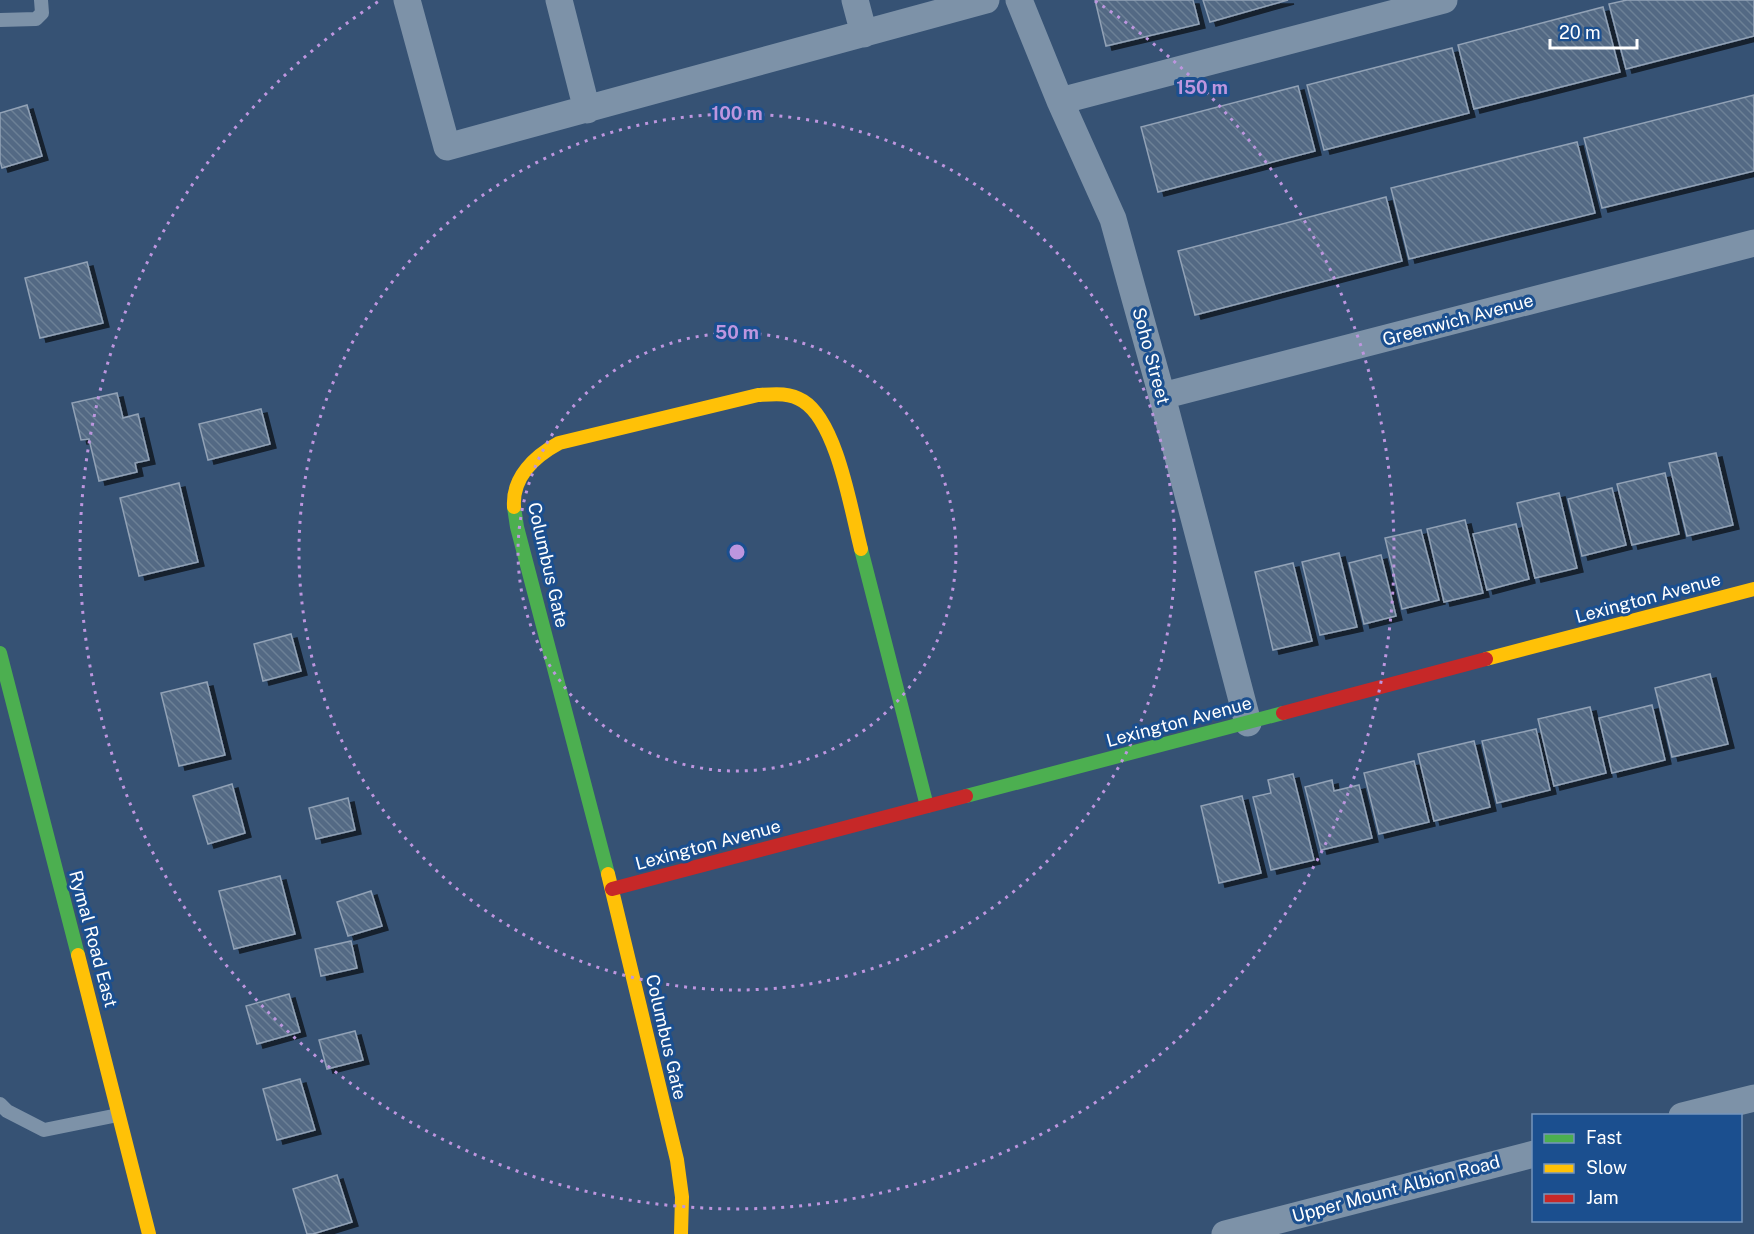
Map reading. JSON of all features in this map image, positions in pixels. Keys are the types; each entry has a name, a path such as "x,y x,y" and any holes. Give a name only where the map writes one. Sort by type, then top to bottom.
{"street":[{"path":"407,0 447,147 986,0"},
{"path":"559,0 587,110"},
{"path":"855,0 864,34"},
{"name":"Soho Street","path":"1019,0 1060,101 1113,219 1248,723"},
{"path":"1060,101 1441,0"},
{"name":"Greenwich Avenue","path":"1162,396 1754,243"},
{"name":"Columbus Gate","path":"681,1234 682,1197 677,1160 612,889 516,517 513,498 532,460 559,443 758,395 783,394 802,401 818,413 836,453 927,806"},
{"name":"Lexington Avenue","path":"612,889 1754,589"},
{"name":"Rymal Road East","path":"0,653 149,1234"},
{"path":"1690,1114 1754,1098"},
{"name":"Upper Mount Albion Road","path":"1225,1234 1532,1154"}],"lane":[{"path":"0,20 36,19 42,13 41,0"},
{"path":"0,1104 7,1111 44,1130 119,1115"}],"building":[{"path":"1095,0 1193,0 1199,24 1106,46"},
{"path":"1203,0 1288,0 1210,22"},
{"path":"1627,0 1754,0 1754,36 1626,69 1609,4"},
{"path":"1603,7 1620,72 1474,109 1458,45"},
{"path":"1452,48 1469,113 1324,150 1307,85"},
{"path":"1298,86 1315,151 1158,192 1141,127"},
{"path":"1754,95 1754,171 1602,208 1584,138"},
{"path":"27,105 42,156 2,168 0,113"},
{"path":"1577,142 1595,213 1409,259 1391,188"},
{"path":"1386,197 1402,261 1195,315 1178,251"},
{"path":"87,262 103,323 40,338 25,278"},
{"path":"117,393 123,418 138,414 149,460 135,463 137,472 99,481 89,439 81,440 72,403"},
{"path":"261,409 270,444 208,460 199,424"},
{"path":"1716,453 1733,525 1687,536 1669,463"},
{"path":"1665,473 1679,534 1632,545 1617,484"},
{"path":"179,483 198,562 139,576 120,498"},
{"path":"1612,488 1626,545 1582,556 1568,499"},
{"path":"1559,493 1577,568 1535,578 1517,503"},
{"path":"1465,520 1483,593 1444,602 1427,529"},
{"path":"1516,524 1529,579 1487,590 1473,534"},
{"path":"1421,530 1439,600 1402,609 1385,538"},
{"path":"1339,553 1357,627 1320,635 1302,562"},
{"path":"1381,555 1396,616 1364,624 1349,563"},
{"path":"1293,563 1312,641 1273,650 1255,572"},
{"path":"291,634 301,671 263,681 254,644"},
{"path":"1710,674 1728,744 1672,757 1655,688"},
{"path":"207,682 225,755 179,766 161,693"},
{"path":"1652,705 1665,760 1612,773 1599,718"},
{"path":"1590,707 1606,773 1554,786 1538,719"},
{"path":"1536,729 1550,790 1497,803 1482,741"},
{"path":"1474,741 1490,807 1434,821 1418,754"},
{"path":"1414,761 1429,822 1379,834 1364,773"},
{"path":"1293,774 1314,860 1271,870 1253,797 1271,793 1268,780"},
{"path":"1332,780 1334,791 1359,785 1372,838 1321,850 1305,787"},
{"path":"232,784 245,833 208,844 193,796"},
{"path":"1242,796 1261,873 1219,883 1201,806"},
{"path":"348,798 355,830 316,839 309,808"},
{"path":"280,876 295,934 234,949 219,891"},
{"path":"371,891 382,926 348,936 337,902"},
{"path":"351,941 357,968 321,976 315,949"},
{"path":"289,994 300,1032 257,1044 246,1006"},
{"path":"355,1031 363,1060 327,1069 319,1040"},
{"path":"300,1079 315,1130 277,1140 263,1089"},
{"path":"337,1175 352,1222 307,1234 293,1189"}],"traffic: fast":[{"path":"514,507 517,527 608,874"},
{"path":"861,549 927,806"},
{"path":"0,653 78,955"},
{"path":"966,796 1283,713"}],"traffic: slow":[{"path":"514,507 514,496 521,477 534,461 559,443 758,395 787,395 803,401 815,412 825,428 841,468 861,549"},
{"path":"1486,659 1754,589"},
{"path":"608,874 677,1160 682,1197 681,1234"},
{"path":"78,955 149,1234"}],"traffic: jam":[{"path":"1283,713 1486,659"},
{"path":"612,889 966,796"}]}
